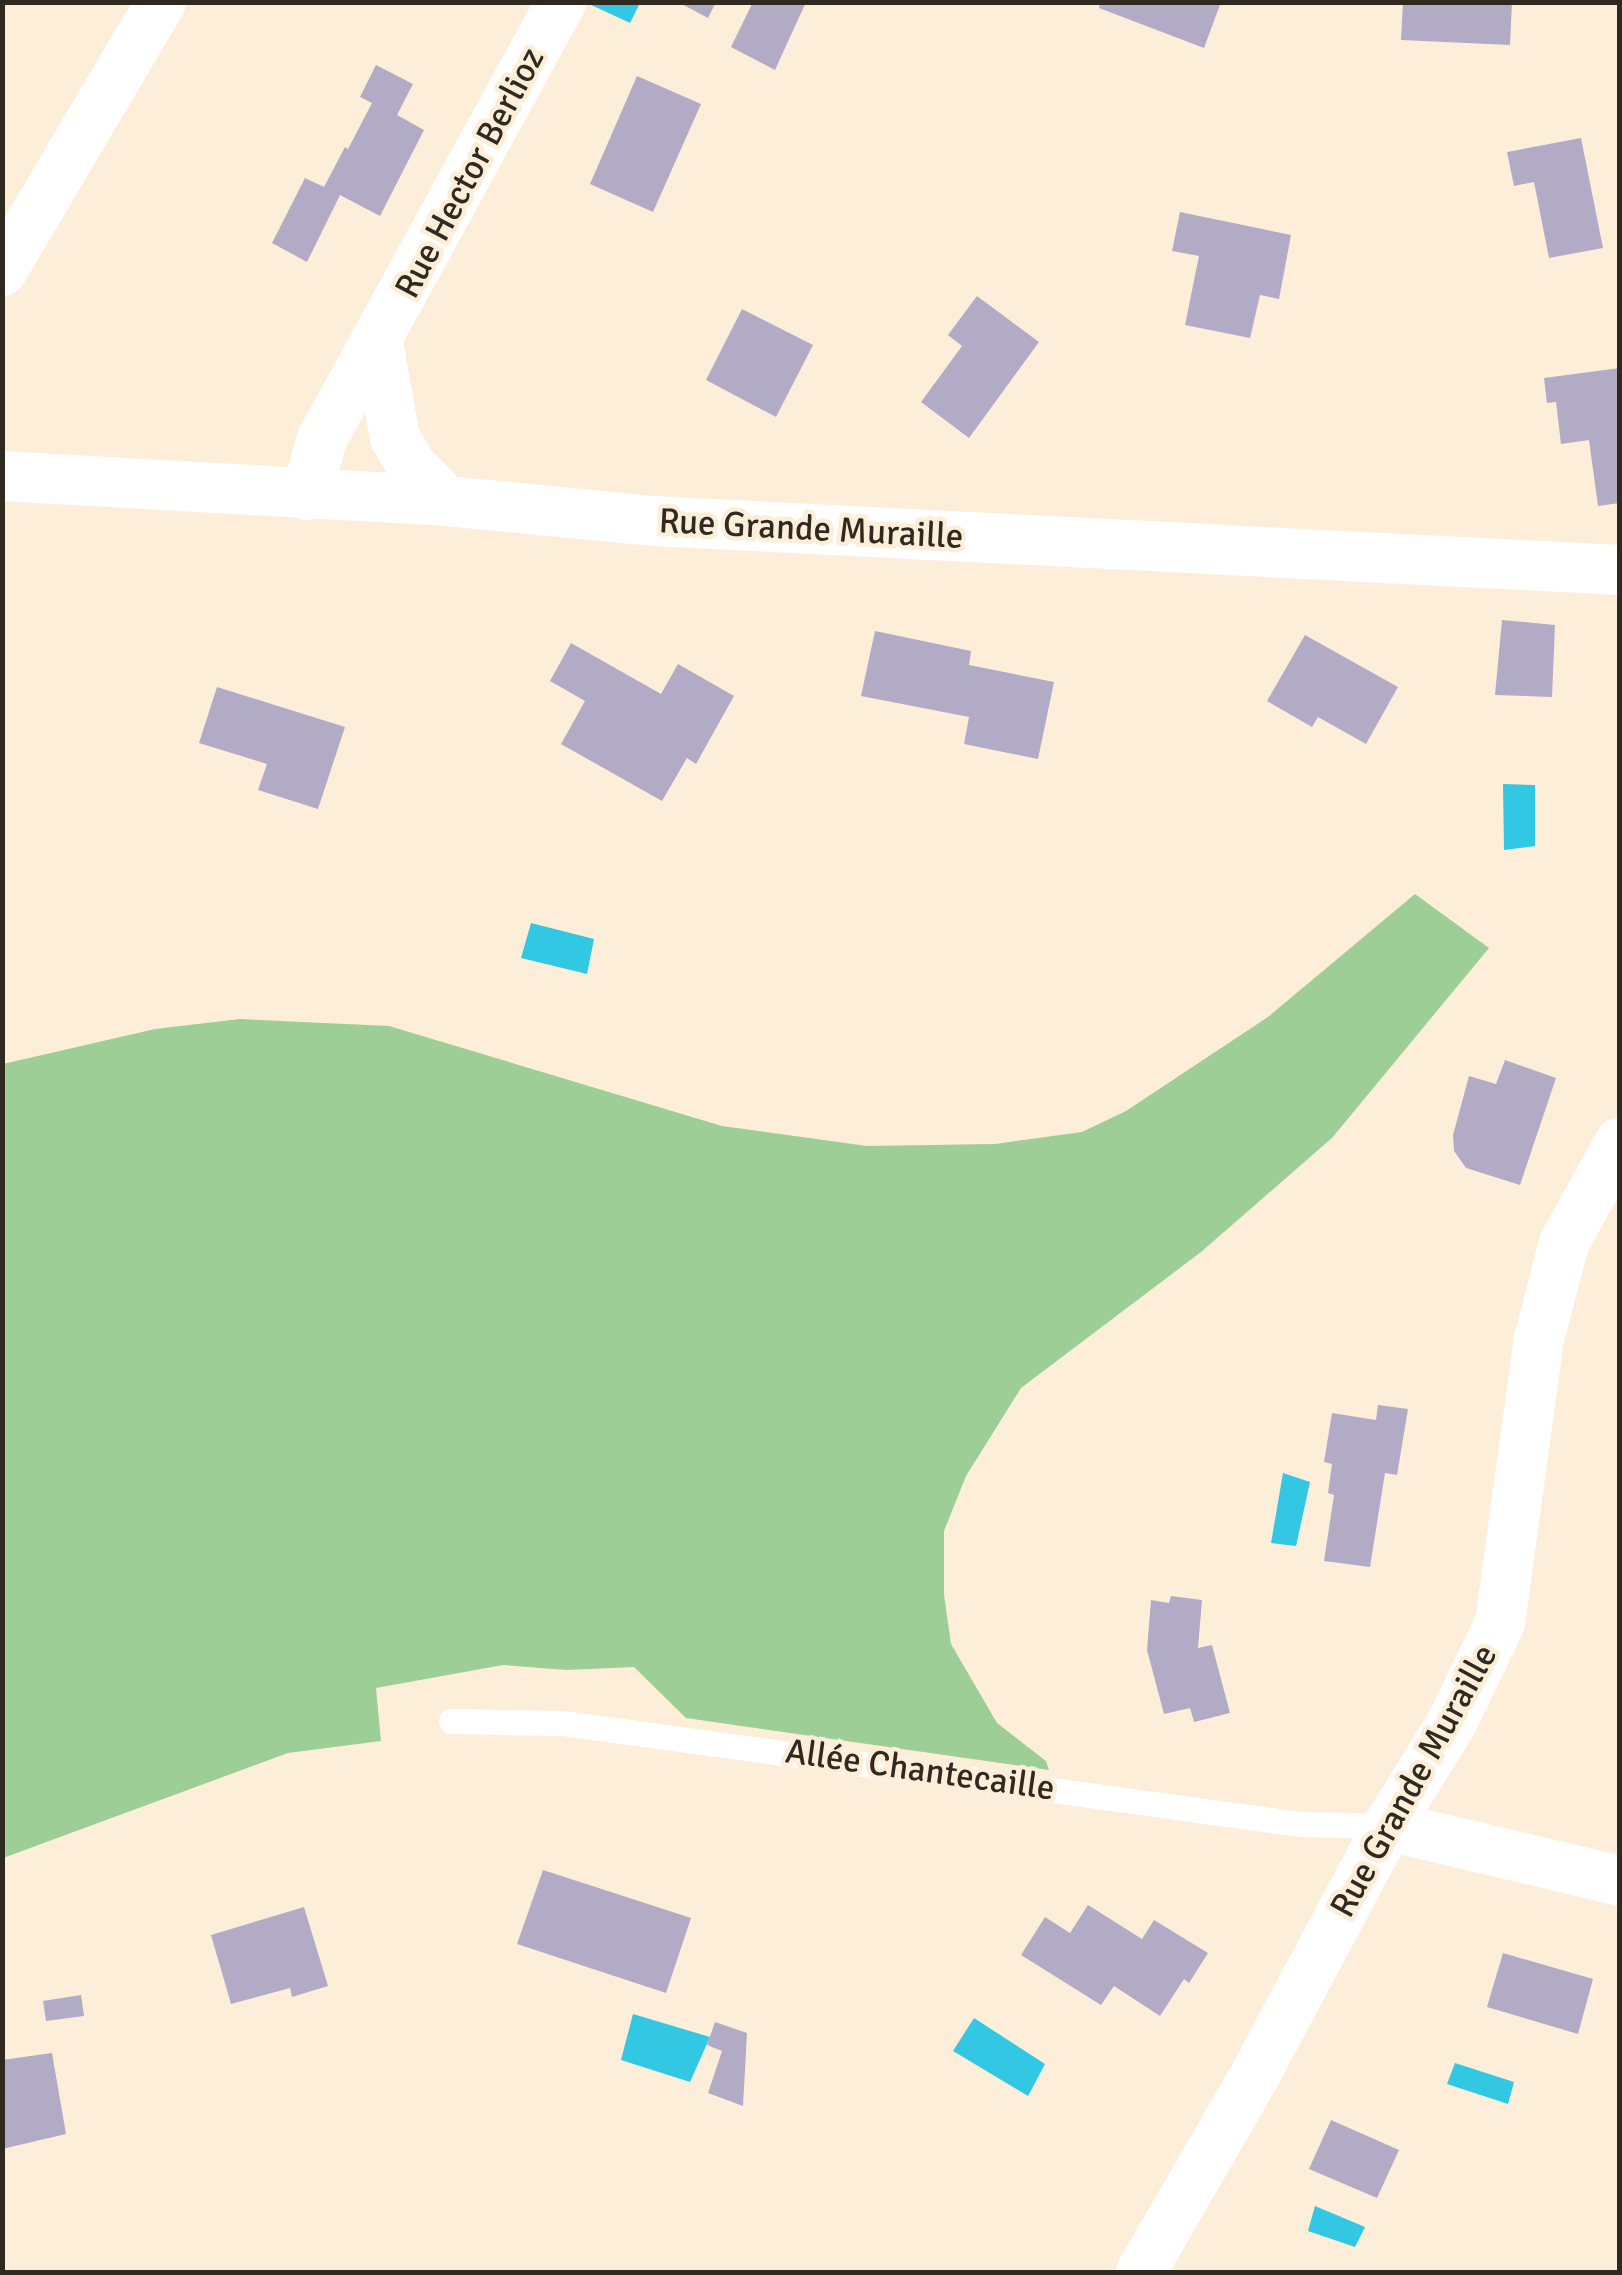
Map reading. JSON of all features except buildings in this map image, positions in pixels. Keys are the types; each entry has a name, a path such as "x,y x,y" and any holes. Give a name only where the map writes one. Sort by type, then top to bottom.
{"street":[{"path":"2,271 161,2"},
{"name":"Rue Hector Berlioz","path":"306,495 322,439 561,2"},
{"path":"378,342 395,438 412,465 446,501"},
{"name":"Rue Grande Muraille","path":"2,476 446,501 674,522 1620,570"},
{"name":"Rue Grande Muraille","path":"1141,2272 1255,2074 1388,1826 1451,1724 1500,1624 1540,1339 1564,1243 1620,1142"},
{"path":"1388,1826 1620,1880"}],"lane":[{"name":"Allée Chantecaille","path":"451,1721 562,1723 1300,1824 1388,1826"}],"green space":[{"path":"1415,894 1489,948 1332,1138 1201,1252 1021,1388 966,1476 944,1531 944,1595 951,1644 997,1723 1046,1761 1049,1770 686,1718 634,1667 567,1670 503,1665 376,1688 381,1741 288,1753 3,1858 3,1064 155,1029 240,1019 389,1026 722,1126 867,1146 995,1144 1082,1132 1126,1111 1268,1017"}],"water":[{"path":"587,2 640,3 630,23"},
{"path":"1503,784 1535,785 1535,846 1504,850"},
{"path":"531,923 594,939 587,974 521,958"},
{"path":"1283,1473 1310,1482 1296,1546 1271,1543"},
{"path":"633,2014 710,2037 690,2082 621,2060"},
{"path":"974,2018 1045,2064 1028,2096 953,2051"},
{"path":"1455,2063 1514,2082 1508,2104 1447,2084"},
{"path":"1315,2206 1365,2227 1355,2247 1308,2231"}]}
